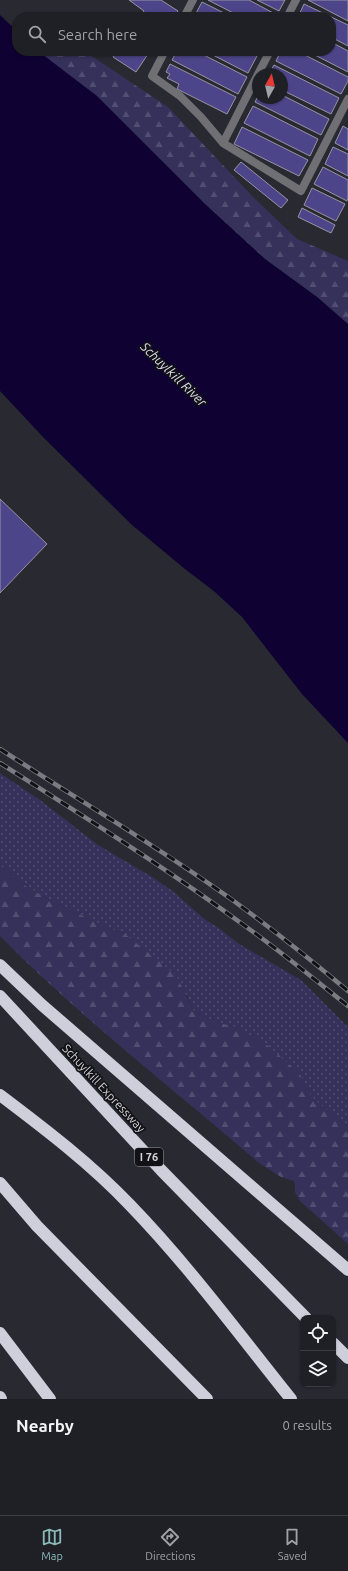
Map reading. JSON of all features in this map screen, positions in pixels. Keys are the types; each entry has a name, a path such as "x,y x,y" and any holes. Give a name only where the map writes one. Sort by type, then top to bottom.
{"highway":[{"path":"0,965 42,1005 348,1270"},
{"name":"Schuylkill Expressway","path":"0,996 161,1170 303,1315"},
{"path":"0,1095 36,1122 88,1165 130,1204 170,1250 291,1399"},
{"path":"0,1183 37,1226 207,1399"},
{"path":"0,1333 50,1399"},
{"path":"336,1346 348,1358"}],"lane":[{"path":"187,12 193,0"},
{"path":"290,12 296,0"},
{"path":"162,56 152,76 180,96 202,117 223,143 301,191 348,99"},
{"path":"261,68 267,56"},
{"path":"223,143 252,86"}],"green space":[{"path":"43,56 92,56 168,107 254,198 297,239 348,261 348,324 317,297 265,259 205,204 97,97"},
{"path":"0,773 40,800 98,845 154,878 174,892 203,918 239,944 301,980 348,1027 348,1127 333,1116 311,1096 300,1074 233,1026 215,1022 193,1010 187,996 149,954 125,934 105,927 41,895 19,882 0,863"},
{"path":"0,863 19,882 41,895 105,927 125,934 176,975 193,1010 215,1022 233,1026 265,1043 300,1074 311,1096 333,1116 348,1127 348,1244 300,1201 295,1192 294,1181 281,1177 259,1163 62,996 0,936"}],"water":[{"name":"Schuylkill River","path":"0,15 12,26 12,56 45,56 97,96 205,204 265,259 317,297 348,324 348,743 302,694 242,617 215,592 132,525 44,438 0,391"}],"building":[{"path":"129,0 161,0 178,11 143,12"},
{"path":"208,0 249,0 271,12 231,12"},
{"path":"257,0 285,0 279,11"},
{"path":"308,0 348,0 348,21 336,15 336,12 331,12"},
{"path":"202,2 222,12 197,12"},
{"path":"304,4 321,12 300,12"},
{"path":"336,19 348,25 348,46 336,40"},
{"path":"336,45 348,51 348,72 317,56 336,56"},
{"path":"114,56 147,56 136,72 113,57"},
{"path":"174,56 206,56 247,77 238,94 172,60"},
{"path":"215,56 257,56 248,73"},
{"path":"278,56 307,56 348,77 348,81 341,94 276,61"},
{"path":"170,64 236,97 227,114 177,89 179,84 167,78 170,74 166,72"},
{"path":"274,65 280,68 272,68"},
{"path":"288,72 339,98 331,114 288,93"},
{"path":"288,98 329,119 321,135 259,104 288,104"},
{"path":"253,106 318,139 310,156 244,123"},
{"path":"343,126 348,129 348,150 335,143"},
{"path":"242,127 308,160 299,176 234,144"},
{"path":"333,147 348,154 348,176 325,164"},
{"path":"241,162 288,200 281,208 234,170"},
{"path":"323,167 348,180 347,201 314,184"},
{"path":"312,188 345,204 336,221 304,205"},
{"path":"302,208 335,225 331,233 298,217"},
{"path":"0,499 47,544 0,593"}],"railway":[{"path":"0,749 146,841 203,879 276,932 348,991"},
{"path":"0,763 185,884 271,945 348,1006"}]}
